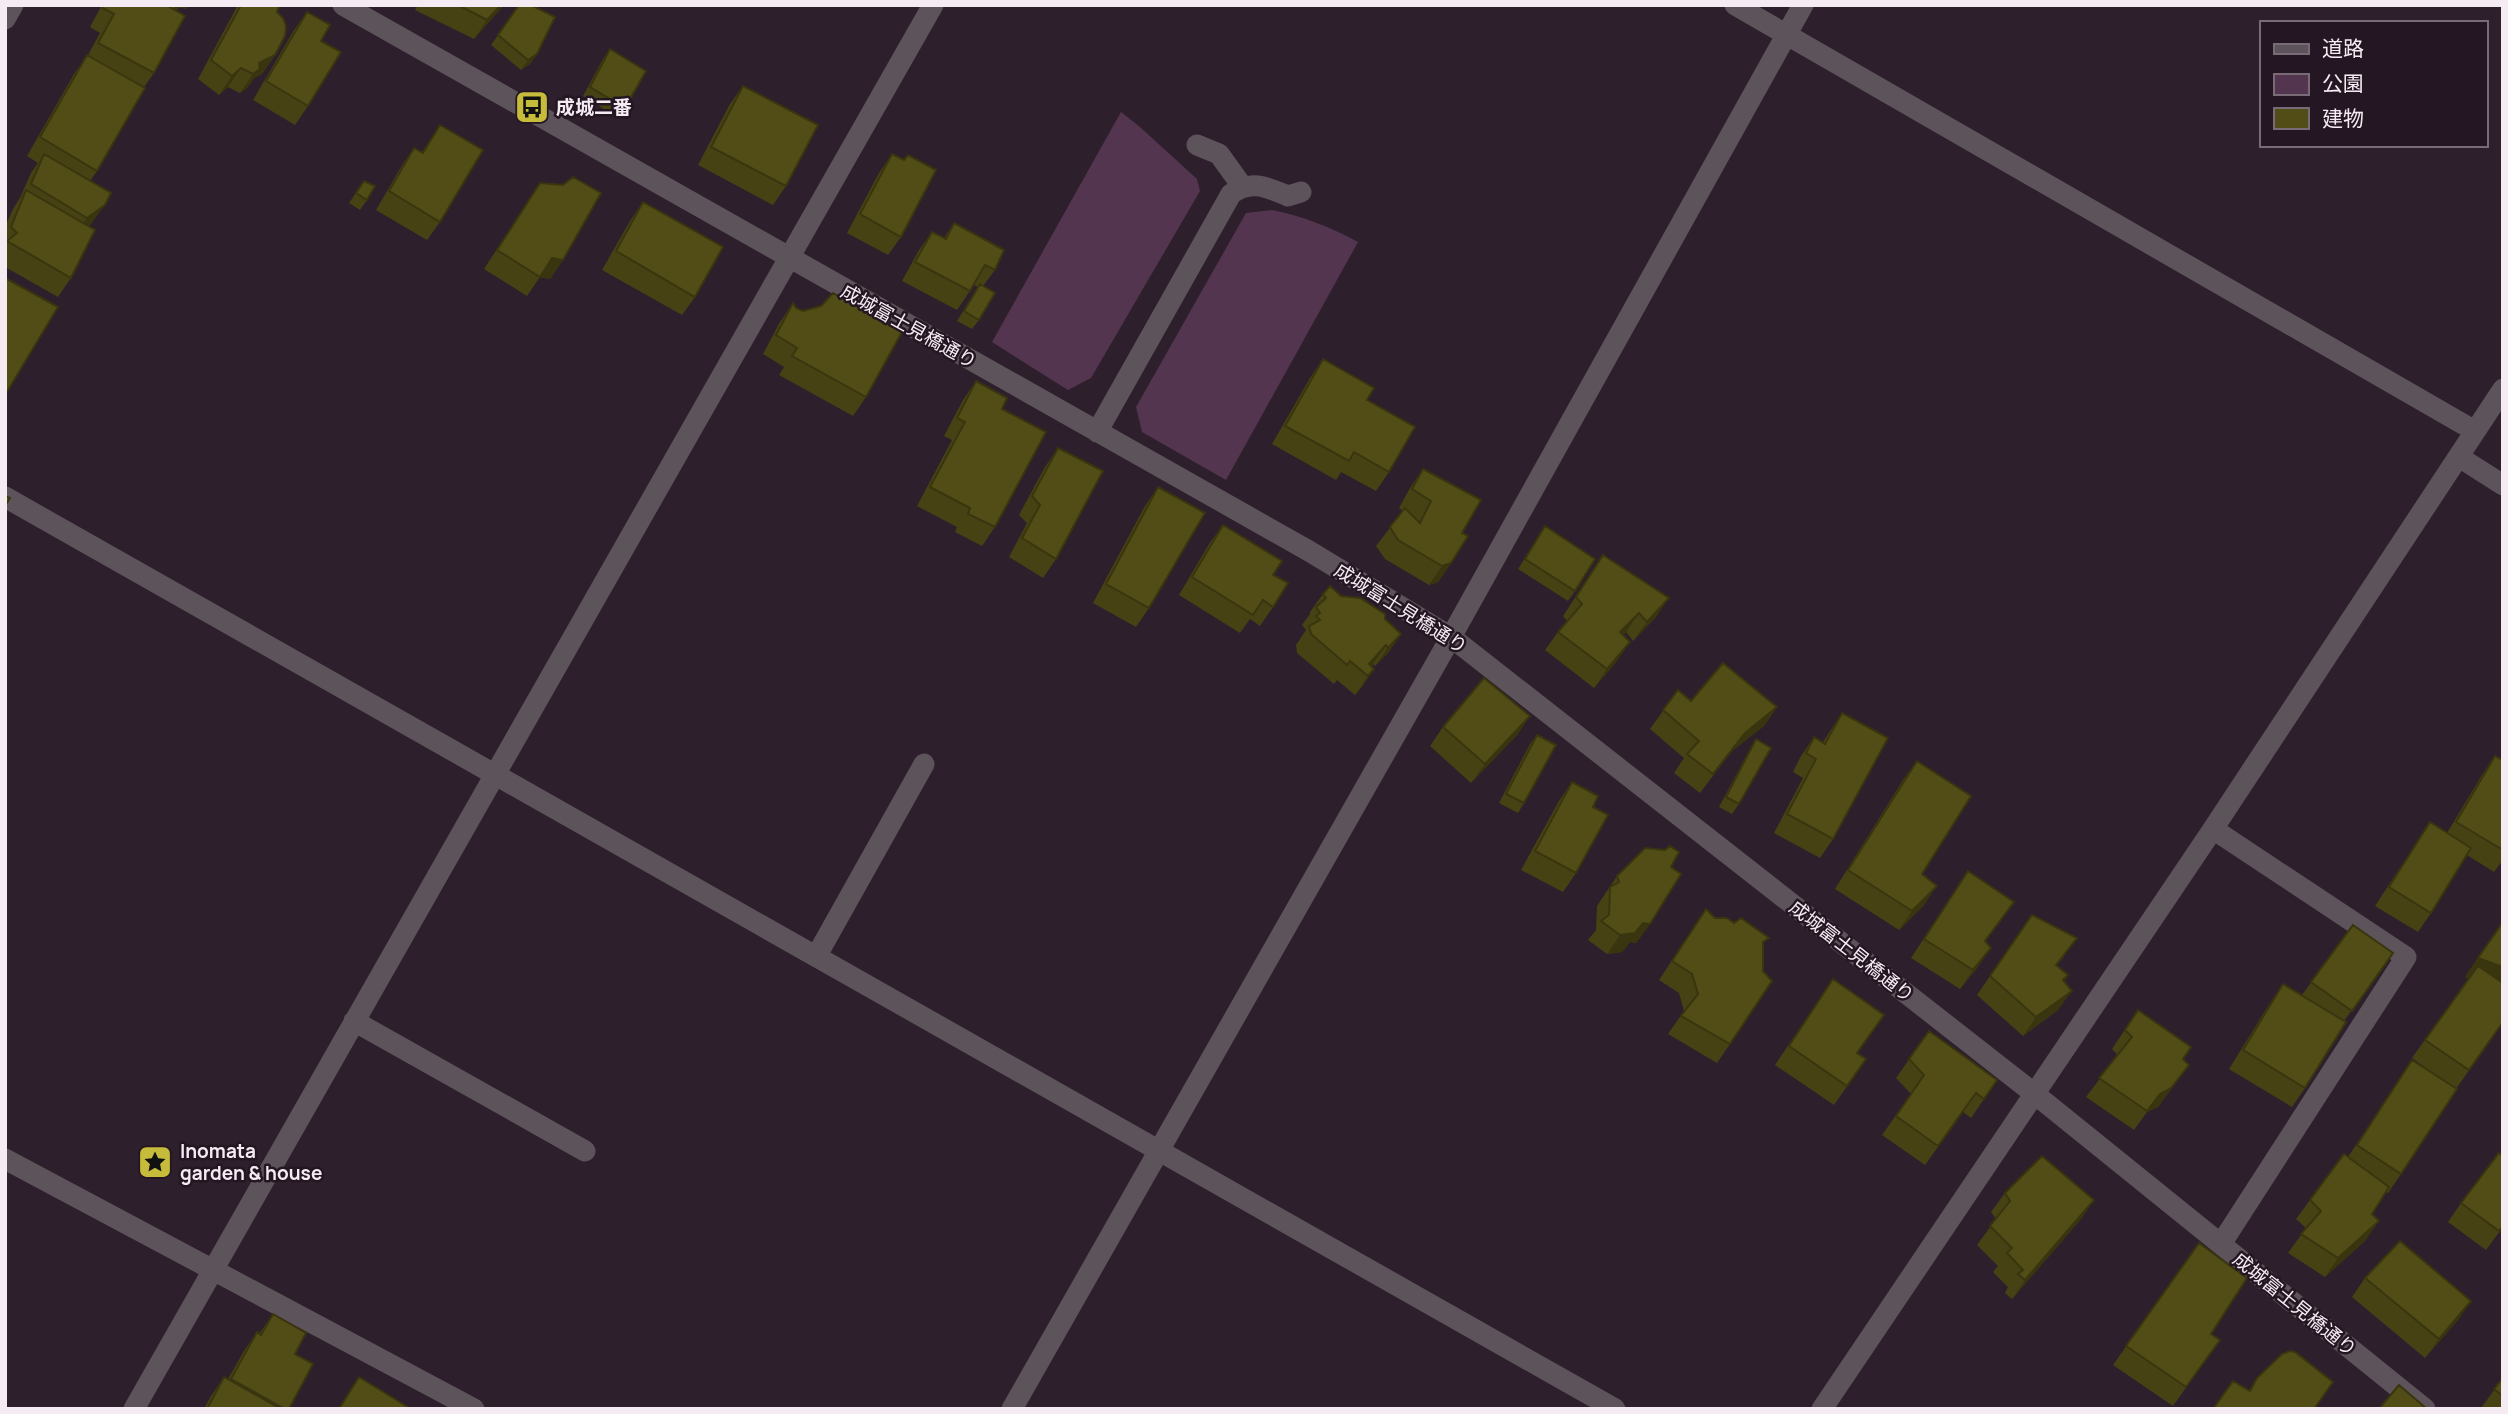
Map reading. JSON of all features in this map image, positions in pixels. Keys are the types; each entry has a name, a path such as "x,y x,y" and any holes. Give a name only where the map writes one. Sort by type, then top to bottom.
{"street":[{"path":"5,19 13,5"},
{"name":"成城富士見橋通り","path":"344,5 1309,551 1451,636 2036,1095 2425,1409"},
{"path":"134,1409 933,5"},
{"path":"1735,5 2475,431"},
{"path":"1012,1409 1451,636 1803,5"},
{"path":"1198,145 1219,154 1242,186"},
{"path":"1097,432 1231,194 1242,186 1266,187 1288,196 1301,192"},
{"path":"1822,1409 2214,829 2503,389"},
{"path":"2459,457 2503,485"},
{"path":"5,497 1615,1409"},
{"path":"817,955 924,764"},
{"path":"2214,829 2406,957 2221,1244"},
{"path":"354,1021 586,1151"},
{"path":"5,1159 474,1409"}],"green space":[{"path":"1121,112 1197,179 1200,191 1091,378 1068,390 992,342"},
{"path":"1272,210 1295,215 1358,242 1226,480 1142,432 1136,407 1246,213"}],"building":[{"path":"105,5 166,5 185,16 154,73 98,43 114,14 103,8"},
{"path":"241,5 280,5 277,12 286,26 285,36 275,55 259,63 260,69 253,74 241,68 232,76 211,60"},
{"path":"458,5 501,5 487,20"},
{"path":"519,5 531,5 555,17 537,54 528,60 498,35"},
{"path":"307,12 330,25 321,41 341,52 308,106 266,81"},
{"path":"610,49 646,71 625,108 590,87"},
{"path":"87,55 145,88 97,171 40,137"},
{"path":"743,86 818,125 786,186 711,147"},
{"path":"440,125 483,150 440,222 389,191 414,148 423,153"},
{"path":"44,154 111,193 105,205 87,218 31,184"},
{"path":"892,154 904,160 908,155 936,170 901,237 860,214"},
{"path":"573,177 601,193 563,260 552,258 540,277 497,250 540,183 563,185"},
{"path":"364,181 375,186 367,200 356,193"},
{"path":"26,190 95,230 71,278 7,241 17,233 11,227"},
{"path":"643,202 723,247 695,297 616,251"},
{"path":"954,223 1004,250 995,270 985,265 970,291 915,262 932,232 946,239"},
{"path":"5,278 58,307 5,395"},
{"path":"980,284 995,293 979,320 964,311"},
{"path":"833,293 902,332 866,397 792,356 797,348 776,335 793,303 803,311 821,306"},
{"path":"1323,359 1374,388 1367,400 1415,427 1389,472 1354,452 1349,461 1285,426"},
{"path":"976,381 1007,398 1002,409 1046,432 995,527 968,514 970,508 930,487 965,422 957,418"},
{"path":"1058,448 1103,471 1056,559 1022,538 1040,505 1032,496"},
{"path":"1423,469 1481,500 1462,533 1468,536 1451,563 1442,566 1398,540 1390,527 1405,508 1420,523 1431,501 1412,489"},
{"path":"1158,487 1205,513 1149,608 1106,584"},
{"path":"1223,525 1282,561 1273,575 1288,583 1273,607 1263,600 1253,615 1192,577"},
{"path":"1545,526 1595,559 1575,591 1525,559"},
{"path":"1603,555 1669,598 1647,622 1639,613 1620,632 1630,642 1607,669 1558,632 1582,604 1576,597"},
{"path":"1330,586 1341,596 1360,598 1385,614 1385,619 1401,634 1388,648 1386,645 1369,664 1374,669 1368,676 1350,661 1347,665 1311,634 1309,626 1320,620 1316,616 1320,613 1316,607 1326,598 1323,594"},
{"path":"1723,663 1777,707 1745,733 1713,774 1687,754 1699,741 1663,710 1678,690 1691,701"},
{"path":"1484,678 1530,716 1485,764 1443,727"},
{"path":"1842,713 1888,738 1833,839 1787,814 1816,759 1806,753 1814,737 1825,744"},
{"path":"1537,735 1556,745 1524,803 1506,794"},
{"path":"1756,739 1771,748 1739,804 1726,797"},
{"path":"2495,756 2503,760 2503,850 2456,822"},
{"path":"1917,761 1971,796 1922,874 1937,886 1912,911 1848,870"},
{"path":"1572,782 1598,796 1593,807 1608,815 1576,873 1535,851"},
{"path":"2430,822 2471,848 2431,913 2389,887"},
{"path":"1670,846 1679,852 1671,867 1681,874 1650,924 1643,923 1635,933 1620,935 1601,921 1609,915 1610,887 1619,882 1617,876 1645,848 1665,850"},
{"path":"1968,871 2014,902 1985,941 1991,948 1973,970 1924,939"},
{"path":"1706,909 1715,918 1727,918 1734,923 1741,918 1769,938 1763,942 1763,971 1772,981 1730,1044 1681,1016 1698,994 1692,974 1672,961"},
{"path":"2032,915 2077,938 2056,965 2068,975 2063,980 2072,991 2036,1017 1990,976"},
{"path":"2503,922 2503,967 2478,958"},
{"path":"2353,925 2393,953 2352,1011 2311,982"},
{"path":"2478,966 2503,983 2503,1022 2469,1070 2425,1040"},
{"path":"1833,979 1884,1015 1857,1053 1866,1059 1847,1086 1789,1046"},
{"path":"2283,984 2346,1022 2305,1088 2243,1050"},
{"path":"2138,1010 2191,1047 2183,1059 2189,1065 2171,1088 2160,1094 2147,1111 2099,1078 2132,1037 2125,1030"},
{"path":"1929,1031 1997,1080 1984,1099 1976,1093 1938,1146 1896,1116 1924,1075 1909,1059"},
{"path":"2412,1060 2457,1089 2401,1174 2357,1145"},
{"path":"2499,1153 2503,1156 2503,1226 2499,1231 2461,1203"},
{"path":"2344,1154 2389,1187 2372,1214 2379,1221 2338,1258 2301,1234 2321,1211 2310,1200"},
{"path":"2042,1156 2094,1200 2025,1280 2018,1274 2023,1270 2007,1253 2012,1248 1990,1226 2010,1201 2005,1193"},
{"path":"2400,1241 2471,1301 2439,1339 2365,1278"},
{"path":"2199,1243 2247,1278 2211,1334 2220,1340 2186,1387 2126,1346"},
{"path":"273,1314 306,1333 295,1354 313,1364 289,1409 231,1379 257,1332 261,1335"},
{"path":"2295,1352 2333,1382 2314,1409 2213,1409 2233,1381 2250,1391 2257,1378 2282,1354"},
{"path":"224,1377 281,1409 207,1409"},
{"path":"359,1377 411,1409 339,1409"},
{"path":"2503,1378 2503,1396 2494,1389"},
{"path":"2399,1385 2427,1409 2379,1409"}],"place":[{"name":"成城二番","path":"532,107"},
{"name":"Inomata garden & house","path":"155,1162"}]}
